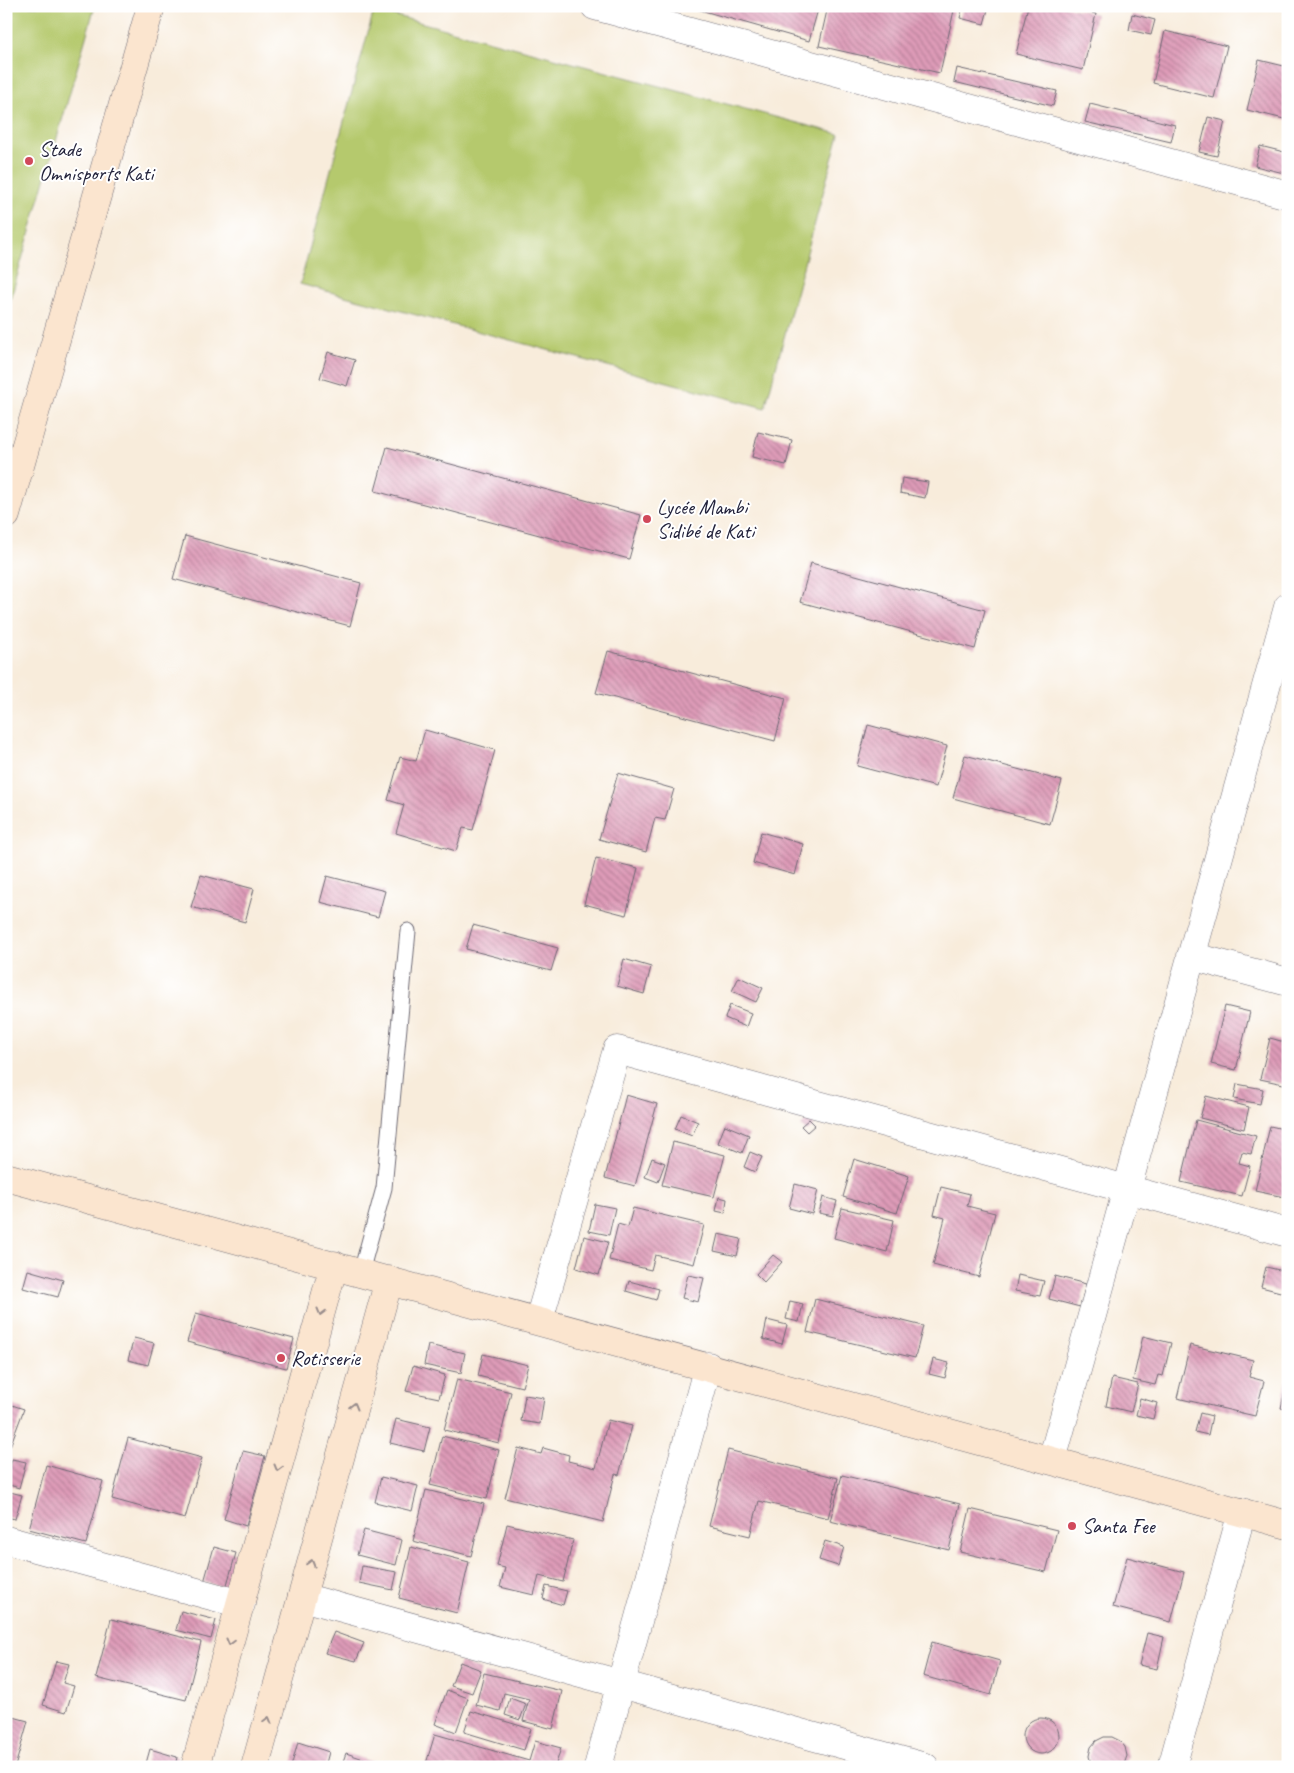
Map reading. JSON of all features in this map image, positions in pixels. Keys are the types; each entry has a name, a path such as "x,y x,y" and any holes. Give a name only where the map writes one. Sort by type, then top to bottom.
{"street":[{"path":"6,516 151,6"},
{"path":"595,6 1288,195"},
{"path":"1052,1460 1288,607"},
{"path":"1191,956 1288,982"},
{"path":"538,1320 617,1050 1288,1233"},
{"path":"6,1177 708,1366 1288,1525"},
{"path":"196,1767 334,1265"},
{"path":"255,1767 389,1280"},
{"path":"598,1767 708,1366"},
{"path":"1172,1767 1242,1512"},
{"path":"6,1540 241,1604"},
{"path":"302,1597 925,1767"}],"lane":[{"path":"361,1272 384,1188 408,931"}],"green space":[{"name":"Stade Omnisports Kati","path":"6,6 95,6 6,315"},
{"path":"374,10 839,134 765,408 300,284"}],"building":[{"path":"686,6 819,6 809,41"},
{"path":"828,6 955,6 940,73 819,46"},
{"path":"963,6 989,6 984,24 960,18"},
{"path":"1028,6 1064,6 1096,14 1083,70 1016,54"},
{"path":"1132,14 1155,20 1151,35 1129,30"},
{"path":"1165,31 1227,46 1214,98 1153,83"},
{"path":"1259,60 1288,67 1288,120 1247,110"},
{"path":"957,68 1057,91 1053,106 954,82"},
{"path":"1090,104 1175,125 1171,142 1085,122"},
{"path":"1208,117 1225,121 1217,156 1199,152"},
{"path":"1260,146 1288,153 1288,174 1255,166"},
{"path":"328,352 355,360 347,386 320,378"},
{"path":"758,432 792,440 786,465 752,457"},
{"path":"387,447 641,515 629,559 375,491"},
{"path":"902,478 928,482 925,498 900,493"},
{"path":"185,536 361,583 350,626 173,579"},
{"path":"811,563 985,610 975,649 800,602"},
{"path":"608,651 786,698 775,741 596,693"},
{"path":"868,725 947,746 936,787 857,766"},
{"path":"425,730 495,750 473,830 463,828 456,851 396,833 404,805 388,800 400,757 416,761"},
{"path":"965,755 1062,781 1050,824 953,798"},
{"path":"618,773 674,789 665,820 655,818 646,852 599,839"},
{"path":"761,832 803,844 795,875 753,863"},
{"path":"596,858 638,868 626,915 584,904"},
{"path":"201,875 254,889 245,922 191,907"},
{"path":"327,876 385,891 378,917 320,902"},
{"path":"473,925 558,948 551,971 466,949"},
{"path":"624,959 651,967 644,994 617,986"},
{"path":"739,977 763,988 756,1002 732,991"},
{"path":"730,1005 751,1013 746,1027 725,1018"},
{"path":"1225,1006 1250,1012 1236,1070 1211,1064"},
{"path":"1270,1038 1288,1043 1288,1085 1260,1079"},
{"path":"1237,1084 1263,1089 1260,1104 1234,1099"},
{"path":"626,1095 657,1104 635,1186 605,1178"},
{"path":"1206,1096 1249,1107 1244,1129 1200,1118"},
{"path":"681,1115 698,1122 692,1136 675,1129"},
{"path":"809,1119 815,1125 807,1132 801,1126"},
{"path":"1196,1120 1256,1136 1251,1154 1242,1152 1239,1163 1250,1166 1242,1196 1181,1182"},
{"path":"725,1125 749,1135 742,1153 718,1143"},
{"path":"1270,1126 1288,1130 1288,1180 1284,1197 1255,1191"},
{"path":"673,1142 725,1155 714,1197 662,1185"},
{"path":"750,1152 762,1157 755,1172 744,1167"},
{"path":"652,1158 665,1163 658,1182 645,1177"},
{"path":"854,1159 909,1176 897,1213 843,1197"},
{"path":"795,1184 818,1190 812,1214 789,1208"},
{"path":"941,1187 970,1194 967,1206 995,1213 979,1277 933,1265 945,1218 934,1215"},
{"path":"719,1197 727,1199 725,1213 716,1211"},
{"path":"823,1197 837,1201 833,1216 819,1213"},
{"path":"595,1204 615,1208 609,1235 589,1231"},
{"path":"633,1208 704,1225 694,1264 655,1255 651,1270 609,1260 618,1224 628,1227"},
{"path":"842,1208 894,1220 887,1252 834,1238"},
{"path":"718,1234 741,1239 737,1256 714,1251"},
{"path":"584,1236 608,1242 599,1275 576,1268"},
{"path":"773,1255 782,1262 764,1282 756,1274"},
{"path":"1266,1267 1288,1272 1288,1294 1261,1287"},
{"path":"28,1270 63,1280 58,1297 23,1288"},
{"path":"688,1275 704,1278 698,1302 682,1298"},
{"path":"1018,1275 1044,1281 1040,1296 1015,1291"},
{"path":"1055,1276 1086,1284 1080,1307 1049,1299"},
{"path":"629,1281 659,1289 656,1300 626,1291"},
{"path":"815,1299 923,1326 915,1358 807,1332"},
{"path":"790,1301 803,1304 799,1322 786,1319"},
{"path":"196,1313 294,1339 286,1368 187,1342"},
{"path":"767,1320 787,1325 782,1344 763,1339"},
{"path":"1143,1336 1171,1343 1163,1376 1158,1375 1155,1385 1133,1380"},
{"path":"134,1338 154,1343 148,1365 128,1360"},
{"path":"428,1345 465,1353 461,1373 424,1365"},
{"path":"1190,1345 1253,1360 1249,1377 1264,1381 1255,1416 1177,1398"},
{"path":"483,1354 528,1365 522,1387 478,1376"},
{"path":"933,1359 949,1363 945,1378 929,1374"},
{"path":"413,1366 445,1375 439,1398 406,1391"},
{"path":"1112,1378 1138,1384 1131,1412 1106,1406"},
{"path":"457,1379 511,1392 499,1443 444,1430"},
{"path":"1288,1381 1288,1410 1281,1408"},
{"path":"525,1395 544,1398 540,1424 521,1421"},
{"path":"1140,1398 1157,1403 1153,1419 1136,1415"},
{"path":"6,1403 24,1409 6,1457"},
{"path":"1200,1413 1212,1416 1208,1435 1195,1432"},
{"path":"396,1419 430,1427 424,1451 390,1443"},
{"path":"608,1420 632,1426 619,1475 615,1474 603,1522 505,1498 518,1448 541,1454 543,1448 569,1455 568,1461 596,1468"},
{"path":"442,1436 499,1450 487,1499 430,1485"},
{"path":"128,1438 202,1458 185,1519 112,1499"},
{"path":"728,1450 838,1478 828,1518 759,1501 750,1536 709,1526"},
{"path":"243,1451 265,1456 246,1526 224,1519"},
{"path":"12,1459 26,1462 19,1488 6,1484"},
{"path":"46,1465 103,1481 86,1544 29,1529"},
{"path":"842,1475 960,1504 949,1550 830,1521"},
{"path":"381,1477 418,1486 412,1511 375,1502"},
{"path":"426,1490 484,1504 471,1556 413,1541"},
{"path":"6,1491 22,1495 15,1519 6,1517"},
{"path":"970,1509 1057,1530 1046,1572 960,1552"},
{"path":"507,1524 573,1540 563,1582 539,1576 534,1595 500,1587 505,1568 497,1566"},
{"path":"364,1530 402,1540 396,1565 357,1555"},
{"path":"825,1541 844,1547 838,1566 819,1560"},
{"path":"214,1547 236,1553 226,1588 204,1582"},
{"path":"411,1547 469,1562 457,1613 399,1598"},
{"path":"1127,1557 1184,1572 1171,1622 1113,1607"},
{"path":"362,1566 397,1572 393,1590 359,1583"},
{"path":"546,1586 567,1591 563,1605 543,1599"},
{"path":"181,1611 216,1620 211,1639 176,1630"},
{"path":"111,1619 201,1642 186,1700 96,1678"},
{"path":"334,1632 364,1643 356,1661 325,1653"},
{"path":"1147,1633 1164,1637 1157,1669 1139,1665"},
{"path":"932,1642 1000,1661 991,1695 923,1676"},
{"path":"56,1661 69,1664 63,1683 74,1686 66,1712 43,1705"},
{"path":"460,1662 481,1670 472,1693 451,1686"},
{"path":"484,1673 562,1691 553,1729 523,1721 529,1699 504,1693 500,1711 476,1705"},
{"path":"447,1690 468,1698 456,1732 435,1724"},
{"path":"510,1698 526,1704 520,1720 505,1715"},
{"path":"471,1711 531,1729 524,1750 464,1732"},
{"path":"6,1715 28,1721 15,1767 6,1767"},
{"path":"1041,1718 1048,1719 1054,1723 1058,1729 1058,1743 1054,1749 1048,1753 1041,1754 1034,1753 1028,1749 1024,1743 1023,1736 1024,1729 1028,1723 1034,1719"},
{"path":"435,1734 529,1761 535,1741 561,1748 555,1767 425,1767"},
{"path":"1104,1737 1112,1737 1120,1741 1125,1747 1127,1756 1123,1767 1093,1767 1091,1764 1089,1756 1091,1747 1096,1741"},
{"path":"298,1742 329,1752 325,1767 291,1767"},
{"path":"150,1749 177,1757 175,1767 145,1767"},
{"path":"346,1753 381,1765 380,1767 341,1767"}],"place":[{"name":"Stade Omnisports Kati","path":"29,161"},
{"name":"Lycée Mambi Sidibé de Kati","path":"647,519"},
{"name":"Rotisserie","path":"281,1358"},
{"name":"Santa Fee","path":"1072,1526"}]}
